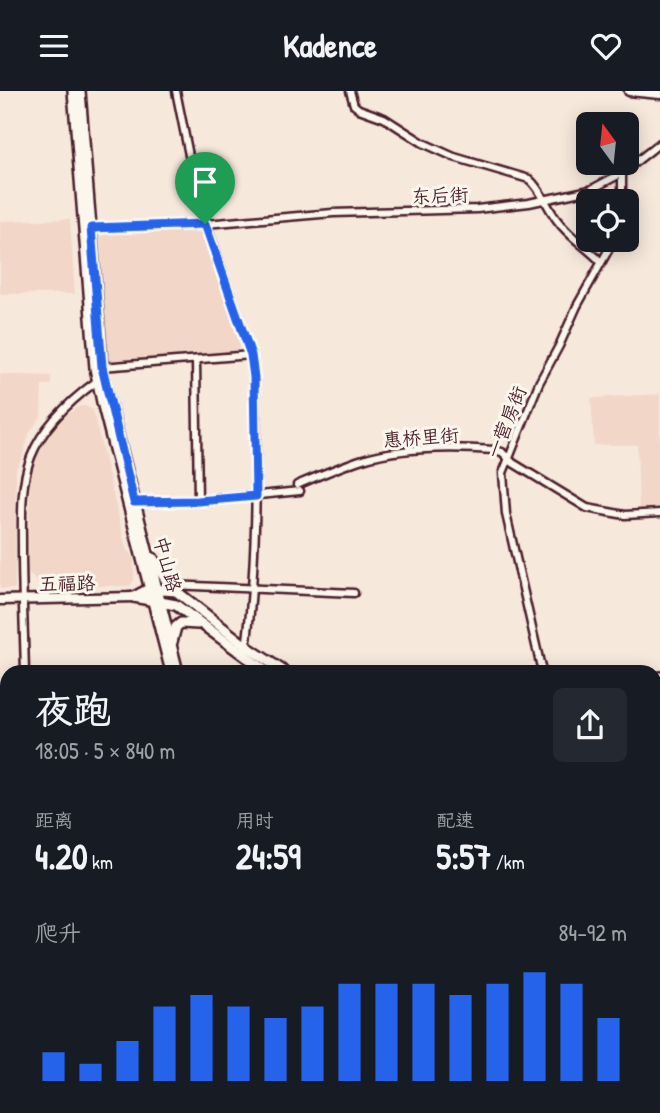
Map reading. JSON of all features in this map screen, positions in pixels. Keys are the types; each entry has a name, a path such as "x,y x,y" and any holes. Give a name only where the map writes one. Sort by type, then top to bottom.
{"main road":[{"name":"中山路","path":"73,91 97,381 153,589 170,665"},
{"name":"中山路","path":"80,91 102,367 153,589"},
{"path":"142,536 158,570 172,588 274,665"},
{"path":"134,597 153,589 172,588"},
{"path":"134,597 176,605 256,665"},
{"name":"中山路","path":"156,601 176,665"},
{"path":"172,647 176,627 186,622 199,624"}],"street":[{"path":"176,91 198,200 251,357 256,421 256,496 252,589 245,658"},
{"path":"350,91 354,105 359,109 384,118 423,143 454,157 529,179 570,237 592,251 601,263"},
{"path":"629,91 660,94"},
{"name":"东后街","path":"639,160 660,143"},
{"name":"东后街","path":"91,228 205,224 322,213 477,209 544,200 590,190 618,175"},
{"name":"一营房街","path":"540,665 506,514 502,480 508,458 539,383 607,252"},
{"path":"102,367 251,357"},
{"path":"195,361 198,501"},
{"path":"26,665 22,600 24,481 31,458 46,430 82,392 97,381"},
{"name":"惠桥里街","path":"134,502 198,501 256,496 298,488 363,459 386,454 480,449 502,452 587,508 625,515 660,513"},
{"path":"172,588 354,593"},
{"name":"五福路","path":"0,600 134,597"}],"shaded area":[{"path":"70,219 75,294 0,294 0,221"},
{"path":"202,231 241,345 235,352 108,363 100,238 104,233"},
{"path":"0,374 51,376 51,385 42,385 41,417 30,432 16,469 15,589 0,589"},
{"path":"660,394 660,511 639,511 637,445 594,445 591,398"},
{"path":"80,406 93,410 126,548 134,558 134,581 129,586 40,586 28,572 30,479 35,458 44,438"}],"route":[{"path":"205,224 251,355 256,421 256,496 198,501 134,502 102,367 91,228 205,224"}]}
